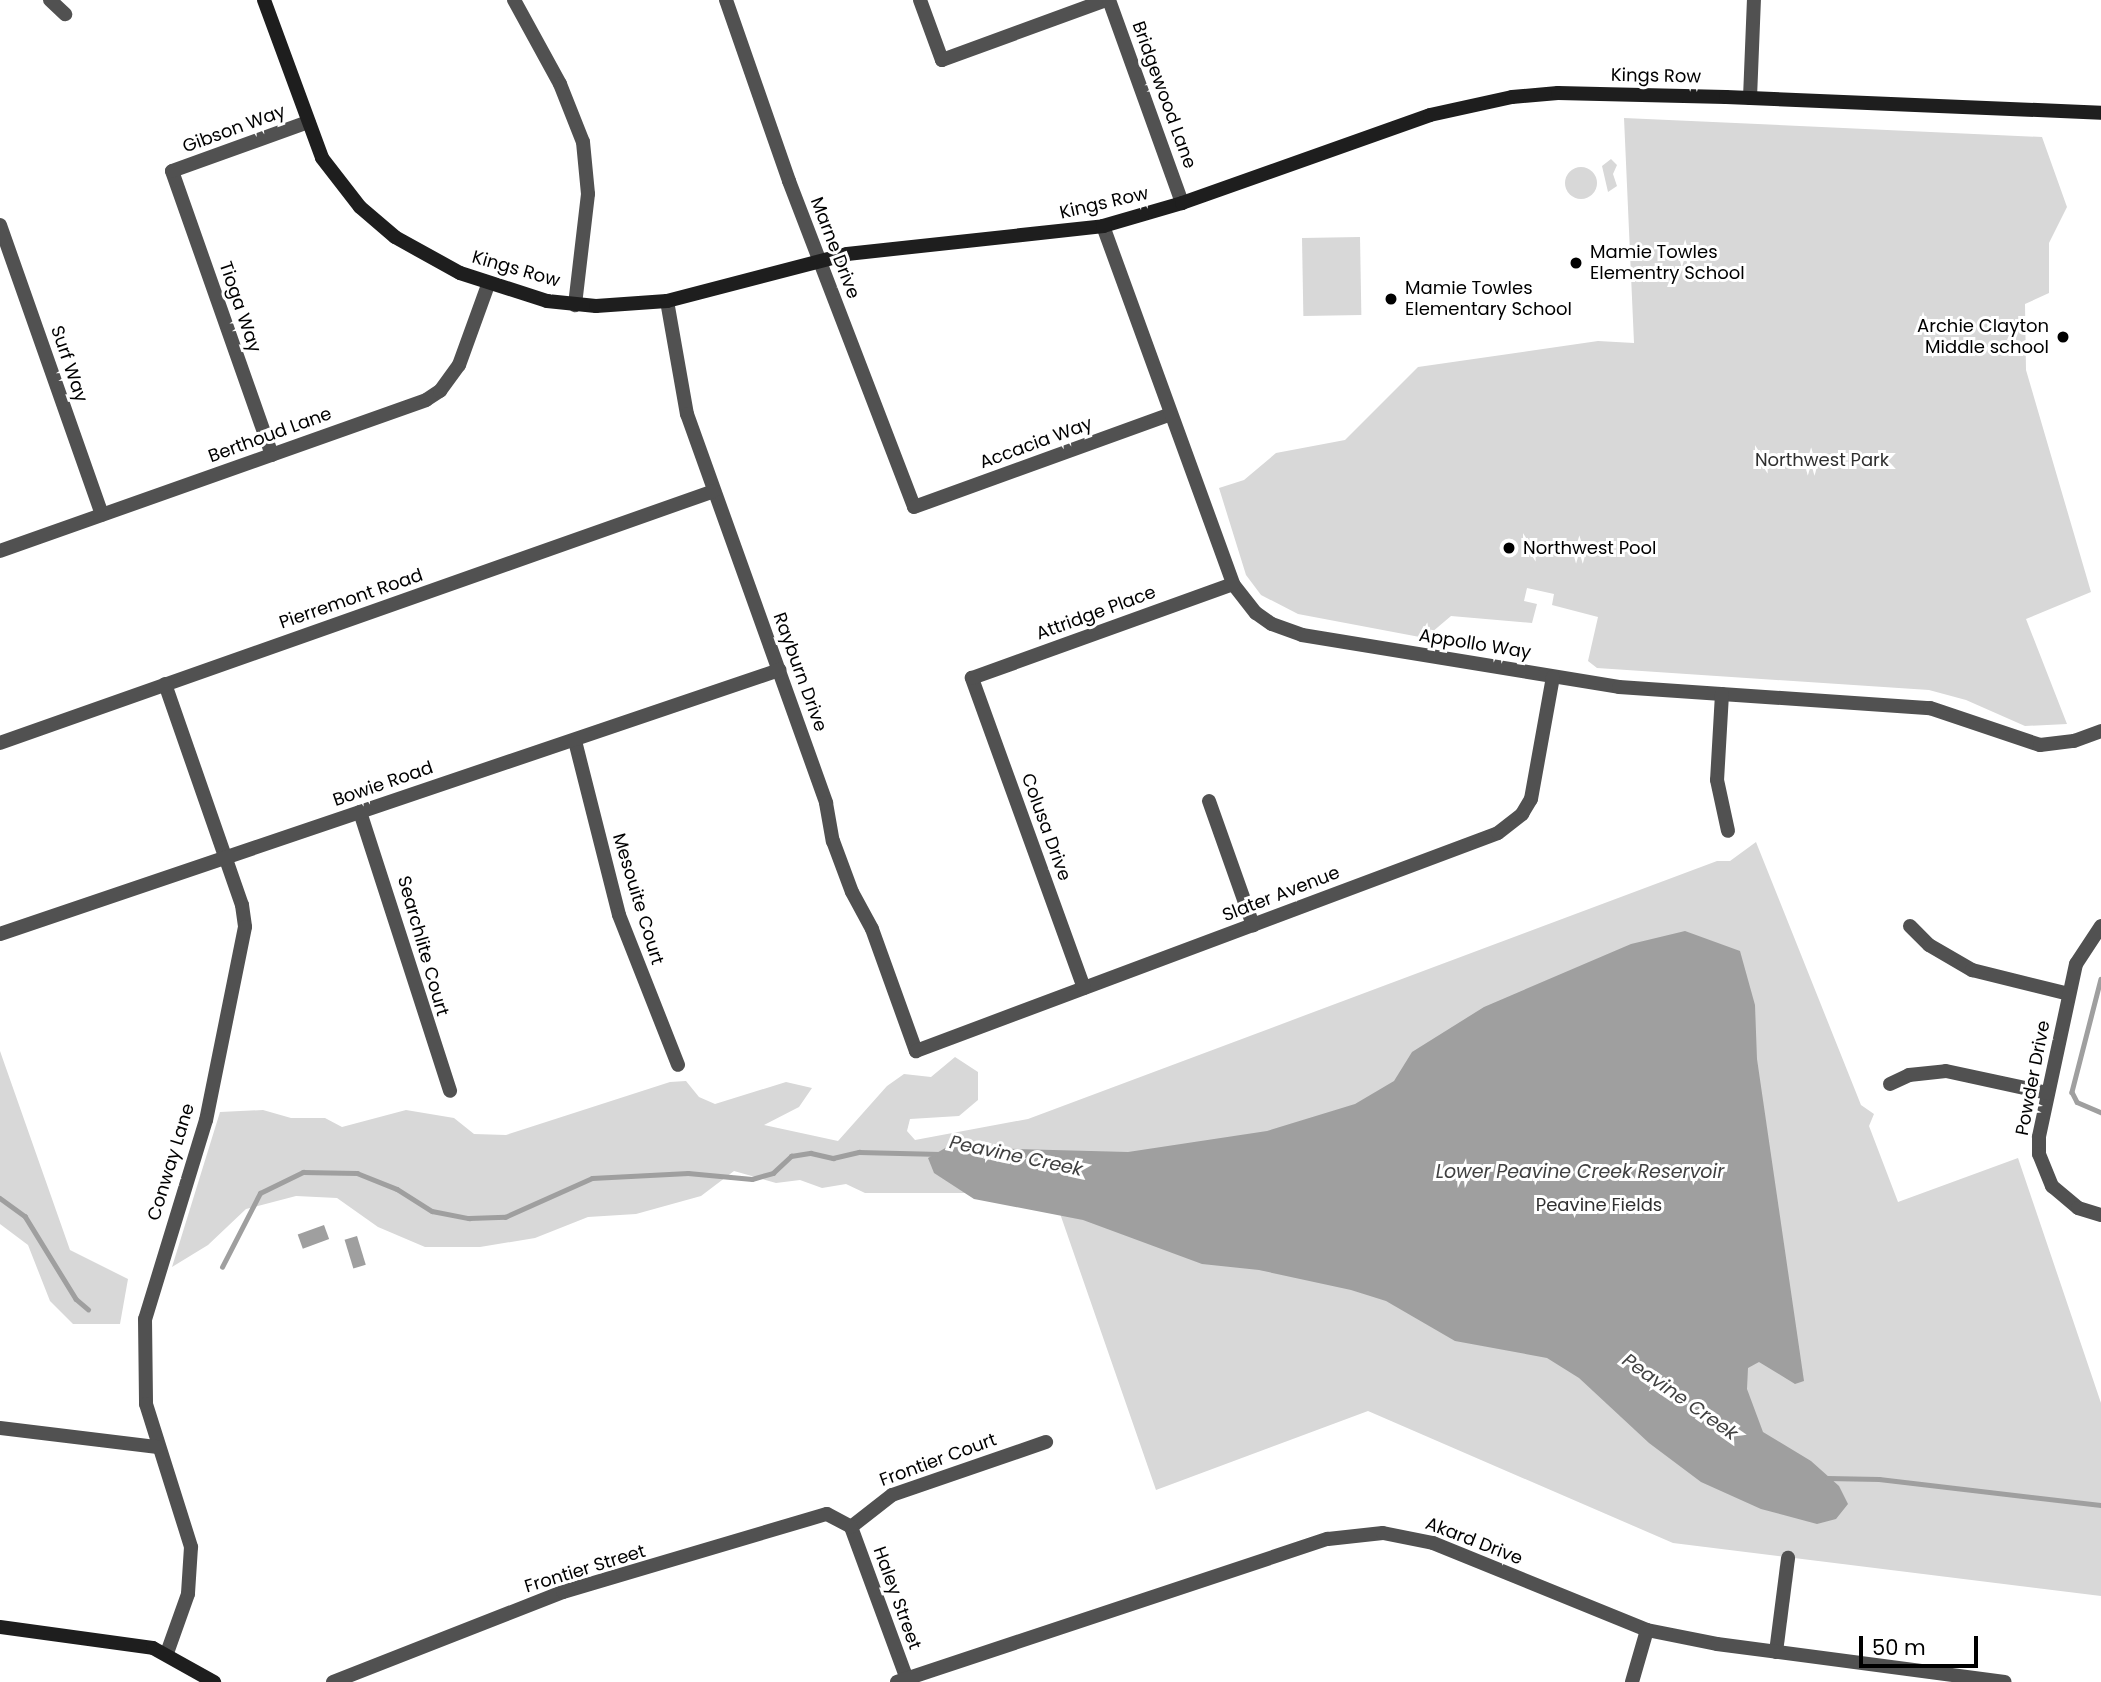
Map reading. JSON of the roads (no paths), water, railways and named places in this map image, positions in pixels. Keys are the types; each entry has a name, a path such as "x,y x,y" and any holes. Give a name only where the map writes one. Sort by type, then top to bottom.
{"main road":[{"name":"Kings Row","path":"264,0 322,158 360,207 418,251 488,285 575,304 667,301 819,259 1103,226 1182,203 1430,114 1485,101 1558,93 2101,113"},
{"path":"0,1627 122,1641 167,1653 214,1682"}],"street":[{"path":"50,0 65,14"},
{"path":"514,0 560,85 583,142 588,194 575,304"},
{"name":"Marne Drive","path":"726,0 819,259 914,507"},
{"path":"920,0 942,60 1108,0"},
{"name":"Bridgewood Lane","path":"1108,0 1182,203"},
{"path":"1750,98 1754,0"},
{"name":"Gibson Way","path":"172,171 308,122"},
{"name":"Tioga Way","path":"172,171 272,455"},
{"name":"Surf Way","path":"0,225 102,515"},
{"name":"Appollo Way","path":"1103,226 1233,584 1256,613 1289,632 1619,687 1930,708 2040,745 2074,741 2101,731"},
{"name":"Berthoud Lane","path":"0,551 426,400 440,391 459,365 488,285"},
{"name":"Rayburn Drive","path":"667,301 687,414 826,803 833,841 852,892 872,929 916,1051"},
{"name":"Accacia Way","path":"914,507 1171,414"},
{"name":"Pierremont Road","path":"0,743 714,491"},
{"name":"Attridge Place","path":"972,678 1233,584"},
{"name":"Bowie Road","path":"0,934 779,670"},
{"name":"Slater Avenue","path":"916,1051 1498,833 1511,824 1531,799 1553,677"},
{"name":"Colusa Drive","path":"972,678 1084,988"},
{"name":"Conway Lane","path":"165,684 242,905 243,948 206,1121 145,1319 143,1371 158,1447 191,1546 188,1594 167,1653"},
{"path":"1722,694 1717,780 1728,831"},
{"name":"Mesouite Court","path":"575,741 619,915 678,1065"},
{"path":"1209,801 1253,925"},
{"name":"Searchlite Court","path":"360,812 450,1091"},
{"path":"1910,926 1929,945 1972,970 2069,994"},
{"name":"Powder Drive","path":"2101,926 2082,949 2069,994 2039,1137 2044,1171 2063,1198 2101,1216"},
{"path":"1890,1084 1909,1075 1946,1071 2048,1093"},
{"path":"0,1428 158,1447"},
{"name":"Frontier Court","path":"851,1527 892,1495 1046,1441"},
{"name":"Frontier Street","path":"334,1682 563,1592 827,1514 851,1527"},
{"name":"Haley Street","path":"851,1527 904,1681"},
{"name":"Akard Drive","path":"904,1681 1328,1539 1383,1533 1433,1543 1647,1630 1776,1651 2005,1682"},
{"path":"1776,1651 1788,1558"},
{"path":"1632,1682 1647,1630"}],"water":[{"name":"Lower Peavine Creek Reservoir","path":"1685,931 1740,951 1755,1005 1757,1059 1804,1381 1795,1384 1759,1362 1748,1368 1747,1389 1763,1432 1811,1461 1839,1486 1848,1504 1836,1519 1817,1524 1761,1509 1701,1482 1649,1443 1579,1378 1547,1358 1455,1341 1386,1301 1351,1290 1259,1270 1202,1264 1083,1220 974,1199 934,1173 928,1158 947,1147 1128,1152 1267,1131 1355,1104 1394,1081 1412,1052 1484,1007 1631,944"},
{"path":"324,1225 329,1239 303,1249 298,1235"},
{"path":"357,1236 366,1265 353,1268 345,1240"}],"waterway":[{"path":"2101,979 2072,1092 2077,1102 2101,1112"},
{"name":"Peavine Creek","path":"222,1267 260,1193 303,1172 357,1173 397,1189 432,1211 469,1218 505,1217 592,1178 688,1173 752,1179 773,1173 791,1156 811,1153 833,1158 859,1152 940,1154"},
{"name":"Peavine Creek","path":"0,1198 25,1216 76,1299 88,1309"},
{"name":"Peavine Creek","path":"1827,1478 1879,1479 2101,1505"}],"place":[{"name":"Mamie Towles Elementry School","path":"1576,263"},
{"name":"Mamie Towles Elementary School","path":"1391,299"},
{"name":"Archie Clayton Middle school","path":"2063,337"},
{"name":"Northwest Pool","path":"1509,548"}],"park label":[{"name":"Northwest Park","path":"1822,460"},
{"name":"Peavine Fields","path":"1599,1205"}]}
